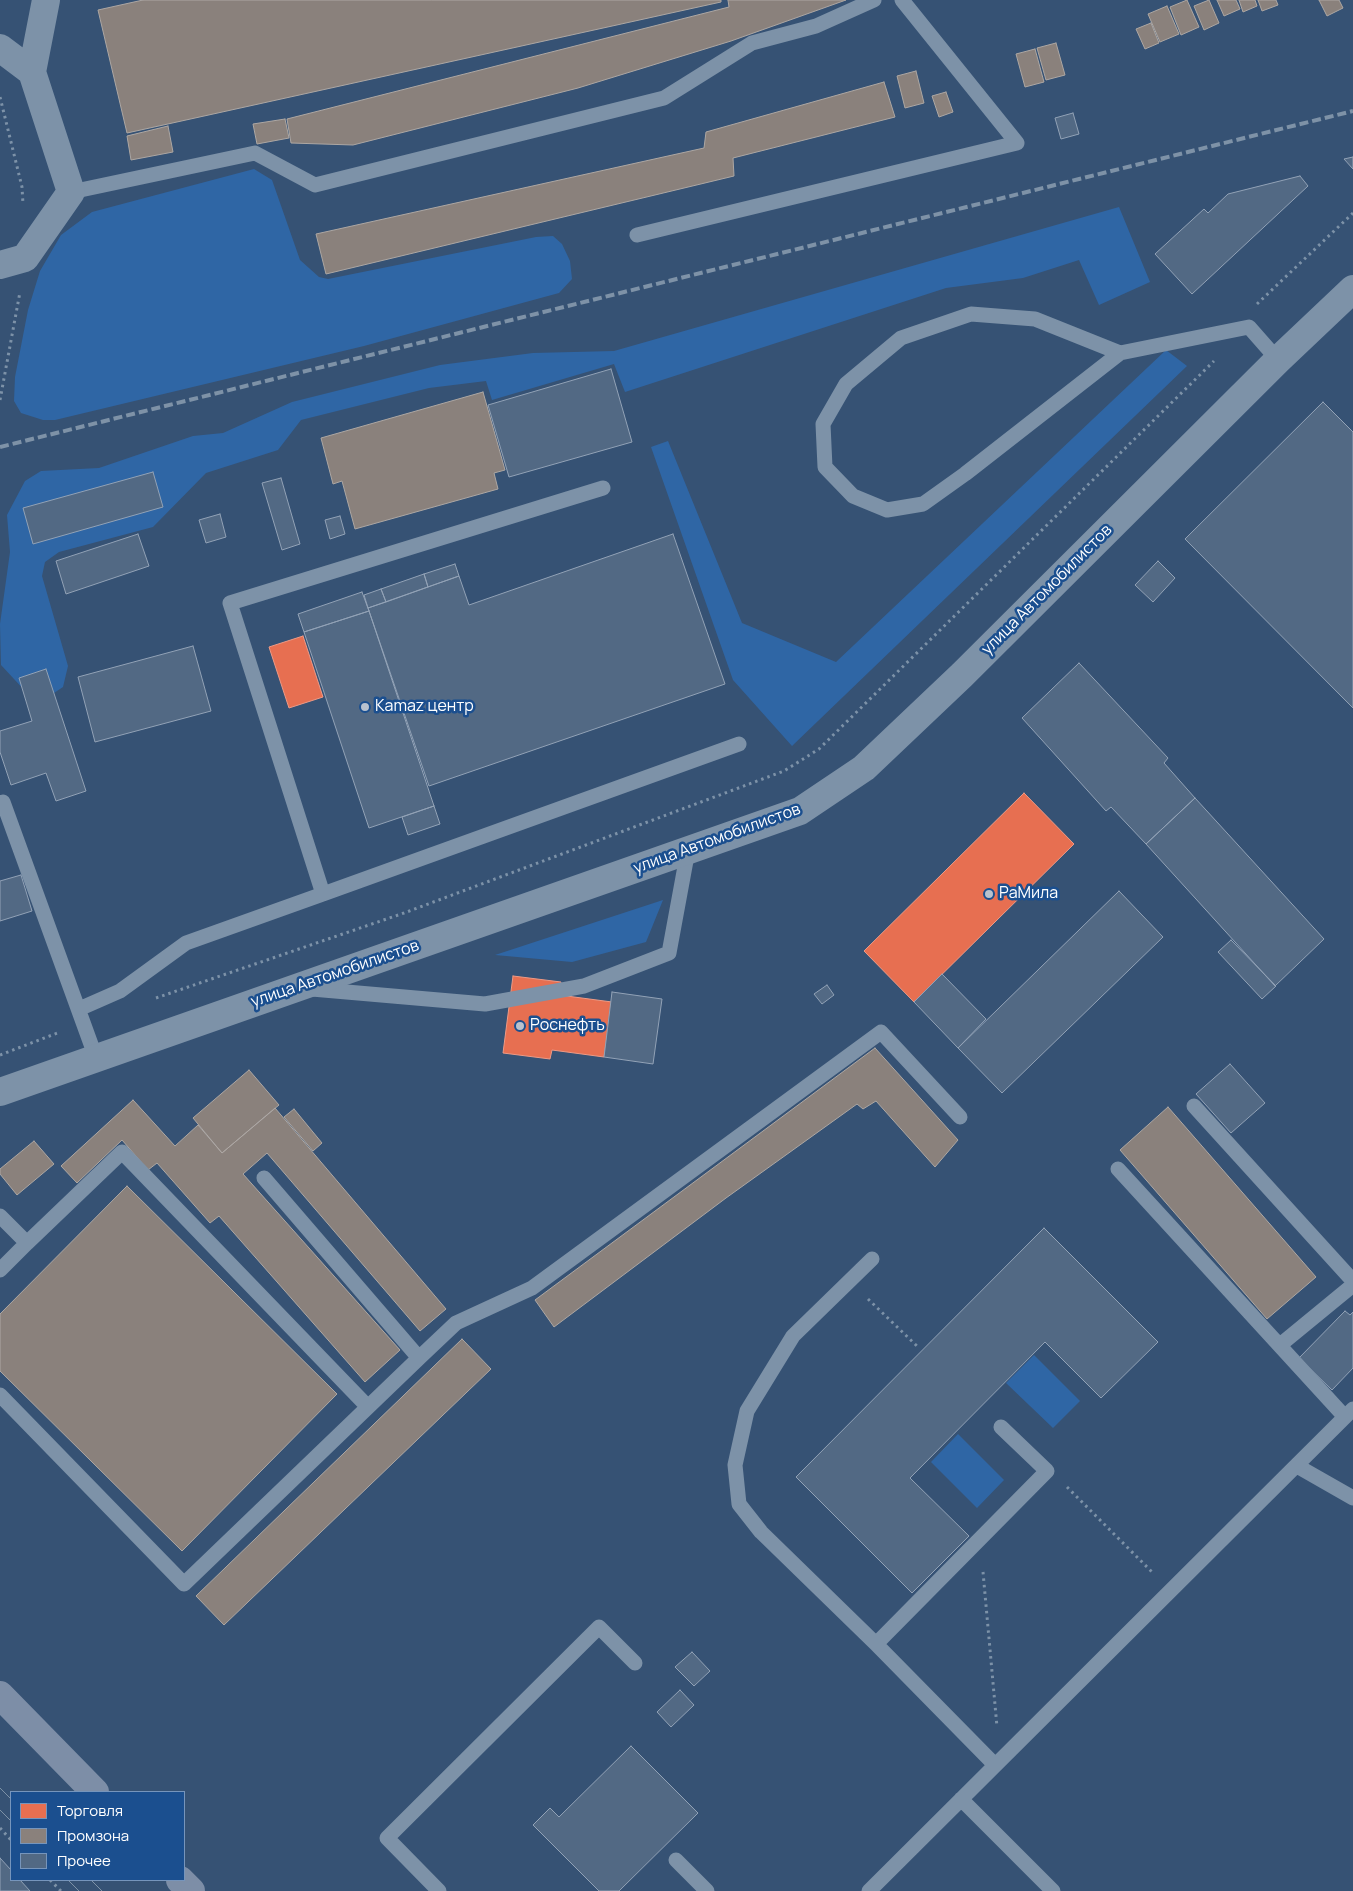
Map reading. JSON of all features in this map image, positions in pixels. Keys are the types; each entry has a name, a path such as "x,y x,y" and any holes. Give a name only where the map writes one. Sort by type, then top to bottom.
{"main road":[{"path":"0,1695 94,1791"},
{"path":"181,1881 191,1891"}],"street":[{"path":"0,265 25,258 71,192 32,72 46,0"},
{"path":"0,48 32,72"},
{"name":"улица Автомобилистов","path":"0,1092 800,811 864,768 969,668 1278,360 1353,289"}],"lane":[{"path":"71,192 255,152 315,185 664,98 752,43 816,26 874,0"},
{"path":"637,235 1017,143 902,0"},
{"path":"1120,353 1035,319 971,314 901,338 846,384 823,424 824,467 852,496 887,510 923,504 965,474 1120,353 1249,326 1278,360"},
{"path":"323,894 230,603 603,488"},
{"path":"81,1016 120,991 186,943 739,744"},
{"path":"3,802 96,1058"},
{"path":"298,988 486,1004 584,986 669,953 688,850"},
{"path":"0,1395 184,1584 456,1323 532,1288 881,1032 960,1117"},
{"path":"1194,1106 1353,1283 1280,1346"},
{"path":"0,1270 122,1152 368,1407"},
{"path":"869,1891 1349,1413 1280,1346 1118,1169"},
{"path":"264,1178 419,1358"},
{"path":"0,1216 27,1243"},
{"path":"872,1258 793,1336 747,1411 735,1465 739,1504 761,1532 998,1763"},
{"path":"876,1644 1047,1471 1001,1427"},
{"path":"1297,1466 1353,1498"},
{"path":"439,1891 387,1838 599,1627 635,1663"},
{"path":"961,1799 1054,1891"},
{"path":"676,1860 707,1891"}],"path":[{"path":"150,1000 404,913 784,771 819,749 1249,326 1252,308 1353,213"},
{"path":"0,1055 81,1016"},
{"path":"849,1281 918,1347"},
{"path":"1047,1471 1055,1476 1171,1591"},
{"path":"980,1538 998,1763"},
{"path":"0,1828 10,1839"},
{"path":"51,1881 61,1891"}],"shaded area":[{"path":"254,169 272,180 300,260 319,277 328,279 536,237 553,236 562,244 570,261 572,279 559,293 364,346 55,420 43,420 21,413 14,401 15,377 28,310 40,271 61,235 92,212"},
{"path":"1119,207 1150,282 1099,305 1079,260 1023,278 946,288 625,392 614,364 492,400 486,381 429,388 301,420 278,450 206,473 153,527 59,552 45,562 42,576 68,666 63,687 51,695 27,693 1,665 0,624 10,552 7,515 25,481 41,471 99,468 193,436 223,433 292,402 440,365 533,353 614,351"},
{"path":"1166,350 1187,366 792,746 733,680 651,447 668,441 742,623 836,662"},
{"path":"663,900 646,942 572,962 495,955"},
{"path":"1034,1355 1080,1401 1053,1428 1006,1383"},
{"path":"958,1434 1004,1480 977,1508 931,1462"}],"building: Торговля":[{"path":"303,636 323,697 289,708 269,647"},
{"path":"1024,793 1074,844 914,1002 864,951"},
{"path":"513,976 561,982 559,995 612,1002 604,1057 552,1050 550,1059 503,1053"}],"building: Промзона":[{"path":"143,0 721,0 721,2 127,133 98,10"},
{"path":"728,0 846,0 731,41 578,88 353,145 291,143 287,119 729,7"},
{"path":"1187,0 1199,27 1181,35 1170,7"},
{"path":"1209,0 1219,23 1204,30 1194,6"},
{"path":"1217,0 1236,0 1240,9 1224,16"},
{"path":"1239,0 1255,0 1257,6 1243,12"},
{"path":"1258,0 1276,0 1278,5 1262,11"},
{"path":"1319,0 1339,0 1343,8 1327,16"},
{"path":"1167,6 1179,34 1160,42 1148,14"},
{"path":"1151,23 1159,43 1145,49 1136,29"},
{"path":"1056,43 1065,75 1046,80 1037,48"},
{"path":"1035,49 1044,82 1025,87 1016,54"},
{"path":"916,71 924,103 905,108 897,76"},
{"path":"884,82 895,117 733,158 734,176 326,274 316,234 704,148 706,132"},
{"path":"946,92 953,112 939,117 932,96"},
{"path":"285,119 289,138 257,144 253,124"},
{"path":"168,126 173,152 131,160 127,136"},
{"path":"483,392 505,470 494,473 498,489 355,529 342,481 333,484 321,438"},
{"path":"875,1048 958,1140 935,1167 876,1101 863,1109 857,1104 726,1198 554,1327 535,1300"},
{"path":"249,1070 279,1105 222,1153 193,1118"},
{"path":"133,1100 175,1146 198,1125 222,1153 275,1108 446,1309 420,1331 267,1153 243,1174 400,1350 365,1382 219,1216 210,1223 157,1163 148,1170 122,1140 77,1183 61,1166"},
{"path":"1168,1107 1316,1277 1267,1319 1120,1150"},
{"path":"294,1109 322,1143 313,1151 284,1117"},
{"path":"34,1141 54,1164 17,1195 0,1174 0,1169"},
{"path":"127,1186 337,1394 182,1551 0,1371 0,1314"},
{"path":"462,1339 491,1369 224,1625 196,1596"}],"building: Прочее":[{"path":"1073,113 1079,134 1061,139 1055,118"},
{"path":"1353,157 1353,169 1344,159"},
{"path":"1300,176 1308,186 1192,294 1155,254 1204,209 1208,213 1228,194"},
{"path":"611,369 632,442 509,477 488,405"},
{"path":"1323,402 1353,432 1353,708 1185,539"},
{"path":"153,472 163,507 33,544 23,508"},
{"path":"281,478 300,544 282,550 262,483"},
{"path":"220,514 226,537 206,543 199,520"},
{"path":"340,516 345,534 330,539 325,520"},
{"path":"138,534 149,566 66,594 56,561"},
{"path":"673,534 725,684 429,786 368,608 459,576 469,605"},
{"path":"1158,561 1175,578 1153,602 1135,585"},
{"path":"455,564 459,576 428,587 424,574"},
{"path":"424,574 428,587 386,602 381,589"},
{"path":"381,589 386,602 368,608 364,595"},
{"path":"362,592 369,611 304,632 298,614"},
{"name":"Kamaz центр","path":"369,611 434,806 369,828 304,632"},
{"path":"193,646 211,711 95,742 78,677"},
{"path":"1079,663 1168,758 1164,763 1195,798 1146,844 1111,807 1106,811 1022,718"},
{"path":"46,669 86,791 56,801 46,773 11,785 0,752 0,731 32,721 19,678"},
{"path":"1195,798 1324,939 1275,986 1146,844"},
{"path":"434,806 440,824 408,835 402,817"},
{"path":"21,875 32,911 0,921 0,881"},
{"path":"1119,891 1163,937 1002,1093 958,1048"},
{"path":"1231,940 1276,986 1262,999 1218,952"},
{"path":"942,974 986,1019 958,1048 914,1002"},
{"path":"827,985 834,995 822,1004 814,994"},
{"path":"612,992 662,999 653,1064 604,1057"},
{"path":"1230,1064 1265,1103 1231,1133 1196,1094"},
{"path":"1044,1228 1158,1342 1101,1398 1045,1342 910,1478 969,1536 912,1593 796,1477"},
{"path":"1345,1311 1350,1315 1353,1312 1353,1368 1332,1390 1299,1358"},
{"path":"692,1652 710,1671 694,1686 675,1667"},
{"path":"680,1690 694,1705 671,1727 657,1712"},
{"path":"631,1746 698,1813 619,1891 599,1891 533,1825 550,1808 559,1817"},
{"path":"0,1858 10,1869 10,1881 21,1881 30,1891 0,1891"}],"tram line":[{"path":"0,1788 10,1798"},
{"path":"0,1810 10,1820"},
{"path":"69,1881 79,1891"},
{"path":"92,1881 102,1891"}],"railway":[{"path":"0,447 1353,111"}],"place":[{"name":"Kamaz центр","path":"365,707"},
{"name":"РаМила","path":"989,894"},
{"name":"Роснефть","path":"520,1026"}]}
